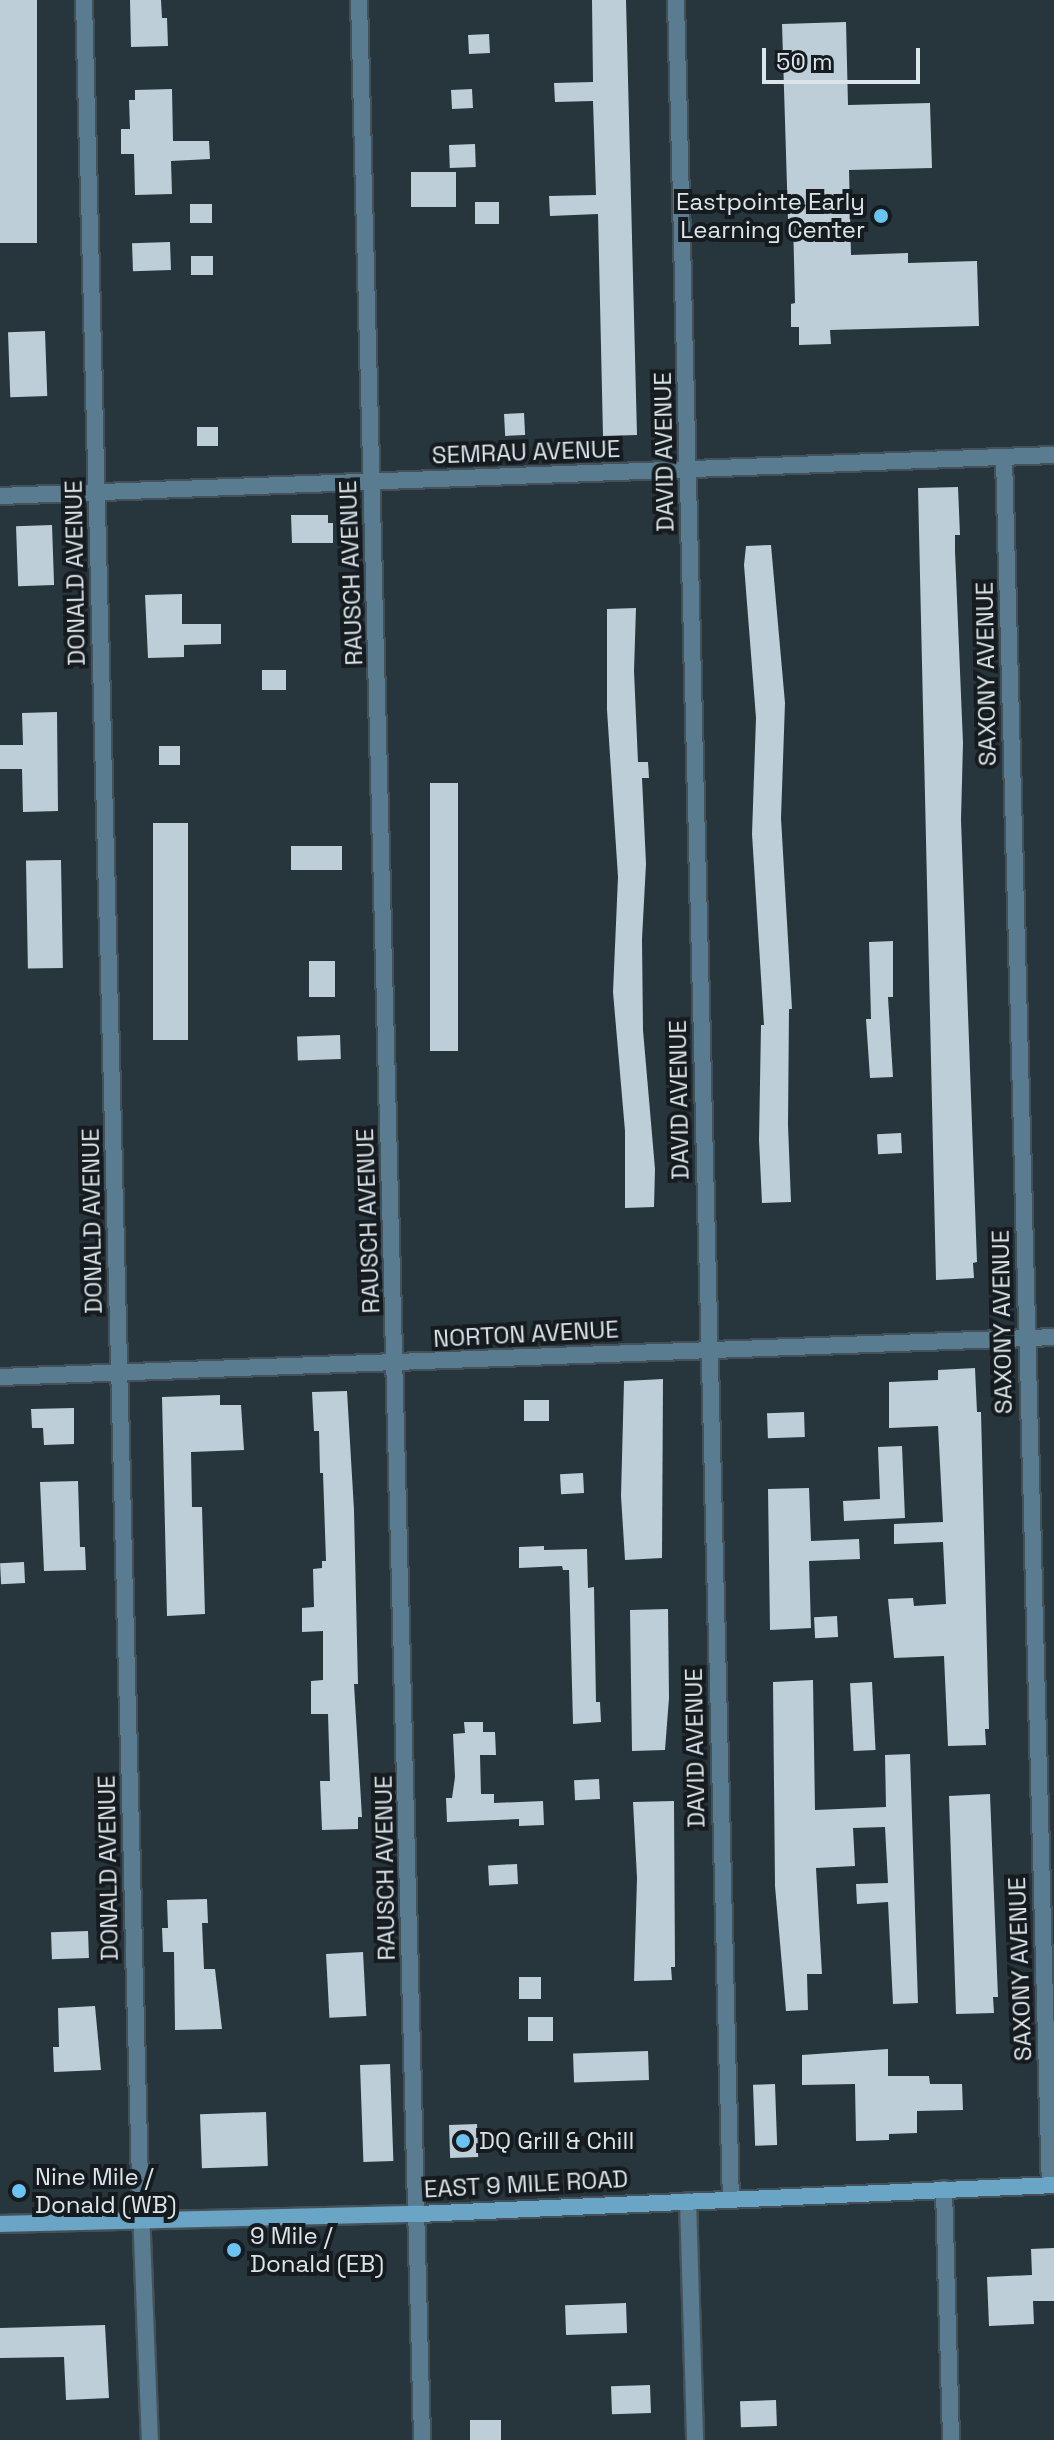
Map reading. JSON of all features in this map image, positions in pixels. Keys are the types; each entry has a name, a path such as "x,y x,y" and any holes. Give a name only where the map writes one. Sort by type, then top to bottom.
{"main road":[{"name":"EAST 9 MILE ROAD","path":"0,2224 144,2223 419,2214 1052,2185"}],"street":[{"name":"DONALD AVENUE","path":"84,0 150,2440"},
{"name":"RAUSCH AVENUE","path":"359,0 419,2214 422,2440"},
{"name":"DAVID AVENUE","path":"676,0 731,2198"},
{"name":"SEMRAU AVENUE","path":"0,496 1054,455"},
{"name":"SAXONY AVENUE","path":"1004,457 1052,2185"},
{"name":"NORTON AVENUE","path":"0,1377 1054,1337"},
{"path":"944,2189 951,2440"},
{"path":"688,2201 695,2440"}],"building":[{"path":"0,0 37,0 37,243 0,243"},
{"path":"130,0 161,0 162,18 167,18 168,46 131,47"},
{"path":"592,0 626,0 637,435 603,436 598,214 550,216 549,196 596,195 593,101 555,102 554,83 593,82"},
{"path":"846,22 848,105 930,103 932,168 849,170 851,255 908,253 908,263 977,261 979,326 830,330 831,344 799,345 799,327 791,327 791,304 795,303 793,219 788,219 782,24"},
{"path":"489,34 490,53 469,54 468,35"},
{"path":"172,89 173,141 209,141 210,159 171,161 172,194 135,195 134,154 121,154 121,129 130,129 129,100 135,100 135,90"},
{"path":"472,89 473,108 452,109 451,90"},
{"path":"475,144 476,167 450,168 449,145"},
{"path":"411,172 456,172 456,207 411,207"},
{"path":"475,202 499,202 499,224 475,224"},
{"path":"190,204 212,204 212,223 190,223"},
{"path":"170,242 171,270 133,271 132,243"},
{"path":"191,256 213,256 213,275 191,275"},
{"path":"45,331 47,396 10,397 8,332"},
{"path":"524,413 525,435 505,436 504,414"},
{"path":"197,427 218,427 218,446 197,446"},
{"path":"958,487 960,535 955,535 955,551 963,743 961,820 977,1262 973,1263 974,1278 936,1280 918,488"},
{"path":"291,515 328,515 328,523 333,523 333,543 292,543"},
{"path":"52,525 54,585 18,586 16,526"},
{"path":"771,545 785,703 781,818 792,1009 789,1009 788,1125 791,1202 762,1203 759,1140 761,1025 764,1025 752,834 756,718 744,565 746,546"},
{"path":"182,594 182,624 221,624 221,644 184,645 184,657 148,658 145,595"},
{"path":"636,608 634,671 638,762 648,762 649,778 642,778 646,864 642,939 643,1030 655,1169 654,1207 625,1208 625,1131 613,992 618,877 607,710 607,609"},
{"path":"262,670 286,670 286,690 262,690"},
{"path":"57,712 58,811 23,812 22,769 0,769 0,745 23,745 22,713"},
{"path":"159,746 180,746 180,765 159,765"},
{"path":"430,783 458,783 458,1051 430,1051"},
{"path":"153,823 188,823 188,1040 153,1040"},
{"path":"291,846 342,846 342,870 291,870"},
{"path":"61,860 63,968 28,969 26,861"},
{"path":"893,941 893,997 888,997 893,1077 870,1078 866,1019 871,1019 869,942"},
{"path":"309,961 335,961 335,997 309,997"},
{"path":"340,1035 341,1059 298,1060 297,1037"},
{"path":"901,1133 902,1153 878,1154 877,1134"},
{"path":"975,1368 977,1412 981,1412 989,1729 985,1729 986,1745 948,1746 944,1656 894,1658 888,1599 913,1598 914,1606 946,1604 943,1542 894,1544 894,1524 943,1522 938,1426 889,1428 889,1382 938,1380 938,1370"},
{"path":"663,1379 662,1558 625,1560 621,1496 624,1381"},
{"path":"347,1391 354,1510 358,1684 354,1684 362,1817 358,1817 358,1829 322,1830 320,1781 330,1781 328,1714 311,1714 311,1681 323,1680 323,1631 302,1632 302,1608 314,1607 313,1569 322,1568 322,1561 326,1561 323,1473 320,1473 319,1431 314,1431 312,1392"},
{"path":"220,1395 220,1405 241,1405 244,1450 191,1452 192,1507 202,1507 205,1614 167,1616 162,1397"},
{"path":"524,1400 549,1400 549,1421 524,1421"},
{"path":"74,1408 74,1444 44,1445 43,1428 32,1428 31,1409"},
{"path":"804,1412 805,1437 768,1438 767,1413"},
{"path":"902,1446 905,1518 844,1521 843,1501 880,1499 878,1447"},
{"path":"583,1473 584,1493 561,1494 560,1474"},
{"path":"78,1481 80,1547 85,1547 86,1570 44,1571 40,1482"},
{"path":"809,1488 811,1541 859,1539 860,1559 809,1561 811,1628 770,1630 768,1489"},
{"path":"544,1546 544,1550 587,1549 588,1588 594,1587 596,1702 600,1702 601,1722 573,1724 569,1570 563,1570 562,1566 519,1568 519,1547"},
{"path":"24,1562 25,1583 1,1584 0,1563"},
{"path":"668,1609 669,1698 665,1750 632,1751 630,1610"},
{"path":"837,1616 838,1637 815,1638 814,1617"},
{"path":"813,1680 815,1810 886,1807 885,1755 910,1754 918,2003 893,2004 888,1902 857,1904 856,1884 888,1883 885,1827 853,1828 855,1866 816,1868 822,1974 807,1974 808,2010 786,2011 775,1886 773,1682"},
{"path":"872,1682 876,1750 854,1751 850,1683"},
{"path":"464,1722 483,1722 483,1732 495,1732 496,1755 480,1755 481,1794 494,1794 494,1803 543,1801 544,1825 519,1826 519,1819 447,1822 446,1798 452,1798 455,1777 453,1734 465,1733"},
{"path":"599,1779 600,1799 575,1800 574,1780"},
{"path":"990,1794 998,1997 993,1997 994,2013 956,2014 949,1796"},
{"path":"674,1801 675,1967 671,1967 672,1980 634,1981 637,1878 633,1802"},
{"path":"517,1864 518,1884 489,1885 488,1866"},
{"path":"207,1899 208,1923 202,1923 204,1969 215,1969 222,2029 175,2030 174,1952 163,1952 162,1928 168,1928 167,1900"},
{"path":"88,1931 89,1958 52,1959 51,1932"},
{"path":"363,1952 366,2016 329,2018 326,1954"},
{"path":"519,1977 541,1977 541,1999 519,1999"},
{"path":"95,2006 101,2070 54,2072 53,2047 59,2047 58,2008"},
{"path":"528,2017 553,2017 553,2041 528,2041"},
{"path":"888,2049 888,2076 929,2076 930,2084 962,2084 963,2110 917,2111 917,2133 889,2134 889,2140 856,2141 855,2084 802,2085 802,2055"},
{"path":"648,2051 649,2080 574,2083 573,2054"},
{"path":"390,2064 393,2161 363,2162 360,2065"},
{"path":"775,2084 777,2145 755,2146 753,2085"},
{"path":"266,2112 268,2166 202,2168 200,2114"},
{"name":"DQ Grill & Chill","path":"477,2124 478,2157 450,2158 449,2125"},
{"path":"1054,2248 1054,2301 1033,2301 1034,2324 989,2326 987,2277 1032,2275 1031,2249"},
{"path":"626,2303 627,2333 566,2335 565,2305"},
{"path":"105,2325 109,2398 66,2400 64,2357 0,2358 0,2328"},
{"path":"650,2385 651,2413 612,2414 611,2386"},
{"path":"776,2400 777,2426 741,2427 740,2401"},
{"path":"470,2420 501,2420 501,2440 470,2440"}],"place":[{"name":"Eastpointe Early Learning Center","path":"881,216"},
{"name":"DQ Grill & Chill","path":"463,2141"},
{"name":"Nine Mile / Donald (WB)","path":"19,2191"},
{"name":"9 Mile / Donald (EB)","path":"234,2250"}]}
